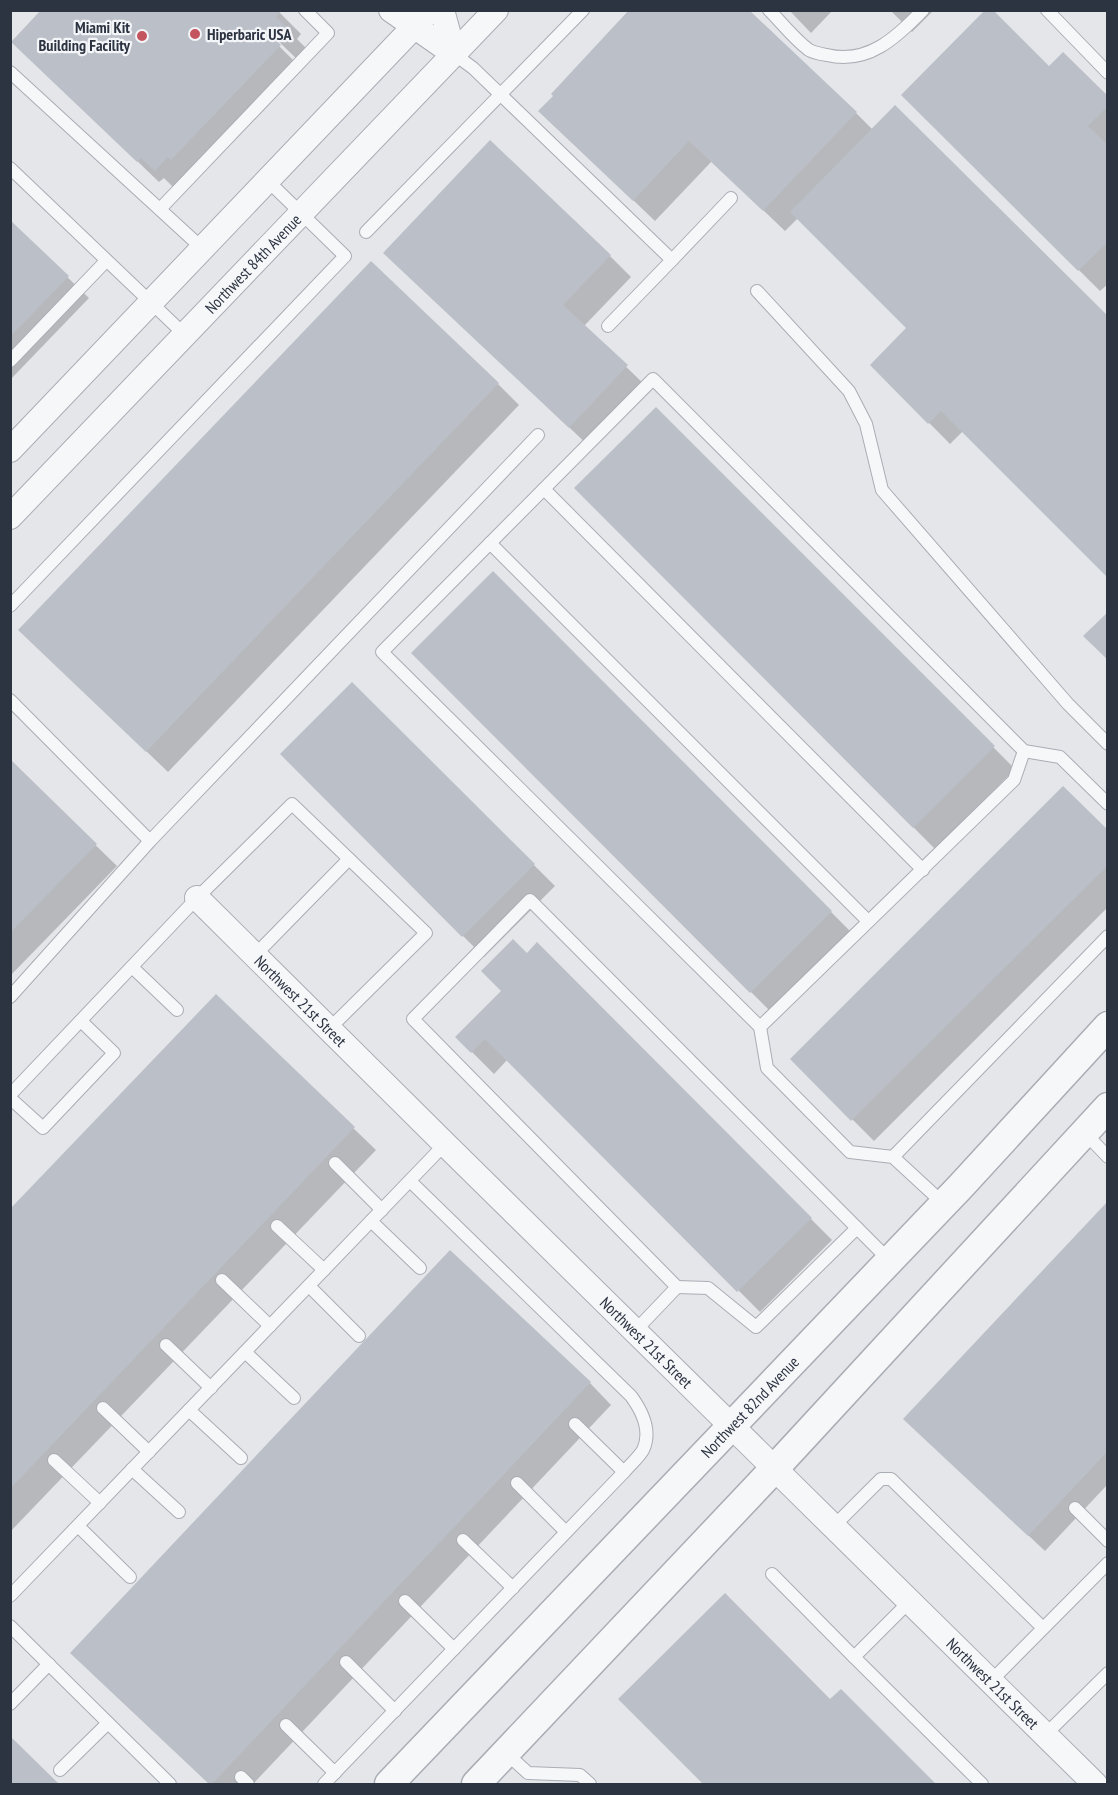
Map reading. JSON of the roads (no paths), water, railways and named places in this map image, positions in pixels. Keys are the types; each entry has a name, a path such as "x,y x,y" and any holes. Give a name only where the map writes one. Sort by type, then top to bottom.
{"street":[{"path":"391,10 423,19 454,54"},
{"path":"442,10 454,54"},
{"name":"Northwest 84th Avenue","path":"10,517 496,10"},
{"path":"10,450 423,19"},
{"name":"Northwest 21st Street","path":"197,898 1095,1785"},
{"name":"Northwest 82nd Avenue","path":"388,1785 944,1204 1107,1026"},
{"path":"476,1785 775,1468 1107,1107"}],"lane":[{"path":"160,209 328,33 305,10"},
{"path":"366,232 583,10"},
{"path":"769,10 810,52 833,57 857,56 879,48 898,36 923,10"},
{"path":"1047,10 1107,73"},
{"path":"454,54 473,68 672,260"},
{"path":"10,72 203,249"},
{"path":"10,168 185,335"},
{"path":"10,606 345,256 268,181"},
{"path":"608,326 731,198"},
{"path":"10,361 106,261"},
{"path":"757,291 849,392 866,424 882,490 1068,704 1107,744"},
{"path":"944,1204 893,1157 850,1152 767,1068 760,1027 382,652 653,379 1024,751 1060,757 1107,804"},
{"path":"10,997 150,842 538,435"},
{"path":"544,489 923,870"},
{"path":"490,543 868,921"},
{"path":"10,700 150,842"},
{"path":"760,1027 1014,780 1024,751"},
{"path":"81,1021 114,1053 44,1128 10,1096 197,898 292,804 426,933 329,1029"},
{"path":"255,955 349,859"},
{"path":"857,1228 756,1327 708,1288 677,1287 413,1018 530,900 890,1261"},
{"path":"893,1157 1107,936"},
{"path":"132,967 177,1011"},
{"path":"1084,1132 1107,1157"},
{"path":"10,1596 445,1144"},
{"path":"335,1163 382,1210"},
{"path":"324,1785 624,1472 643,1450 646,1436 645,1421 640,1408 622,1388 410,1181"},
{"path":"371,1221 420,1268"},
{"path":"278,1226 324,1270"},
{"path":"222,1280 270,1326"},
{"path":"309,1286 359,1336"},
{"path":"634,1331 677,1287"},
{"path":"166,1345 211,1388"},
{"path":"245,1352 294,1398"},
{"path":"103,1408 149,1452"},
{"path":"189,1410 241,1458"},
{"path":"575,1424 624,1472"},
{"path":"54,1460 100,1503"},
{"path":"132,1469 178,1512"},
{"path":"834,1526 881,1479 891,1479 1043,1628"},
{"path":"518,1483 566,1532"},
{"path":"1075,1508 1107,1541"},
{"path":"78,1526 130,1577"},
{"path":"463,1540 513,1588"},
{"path":"991,1682 1107,1563"},
{"path":"772,1574 982,1785"},
{"path":"854,1657 910,1600"},
{"path":"405,1601 454,1649"},
{"path":"10,1626 166,1783"},
{"path":"346,1662 395,1711"},
{"path":"10,1704 49,1664"},
{"path":"1045,1735 1107,1673"},
{"path":"60,1770 108,1723"},
{"path":"286,1725 335,1773"},
{"path":"506,1753 531,1779 580,1775 590,1785"}],"place":[{"name":"Hiperbaric USA","path":"195,34"},
{"name":"Miami Kit Building Facility","path":"142,36"}]}
